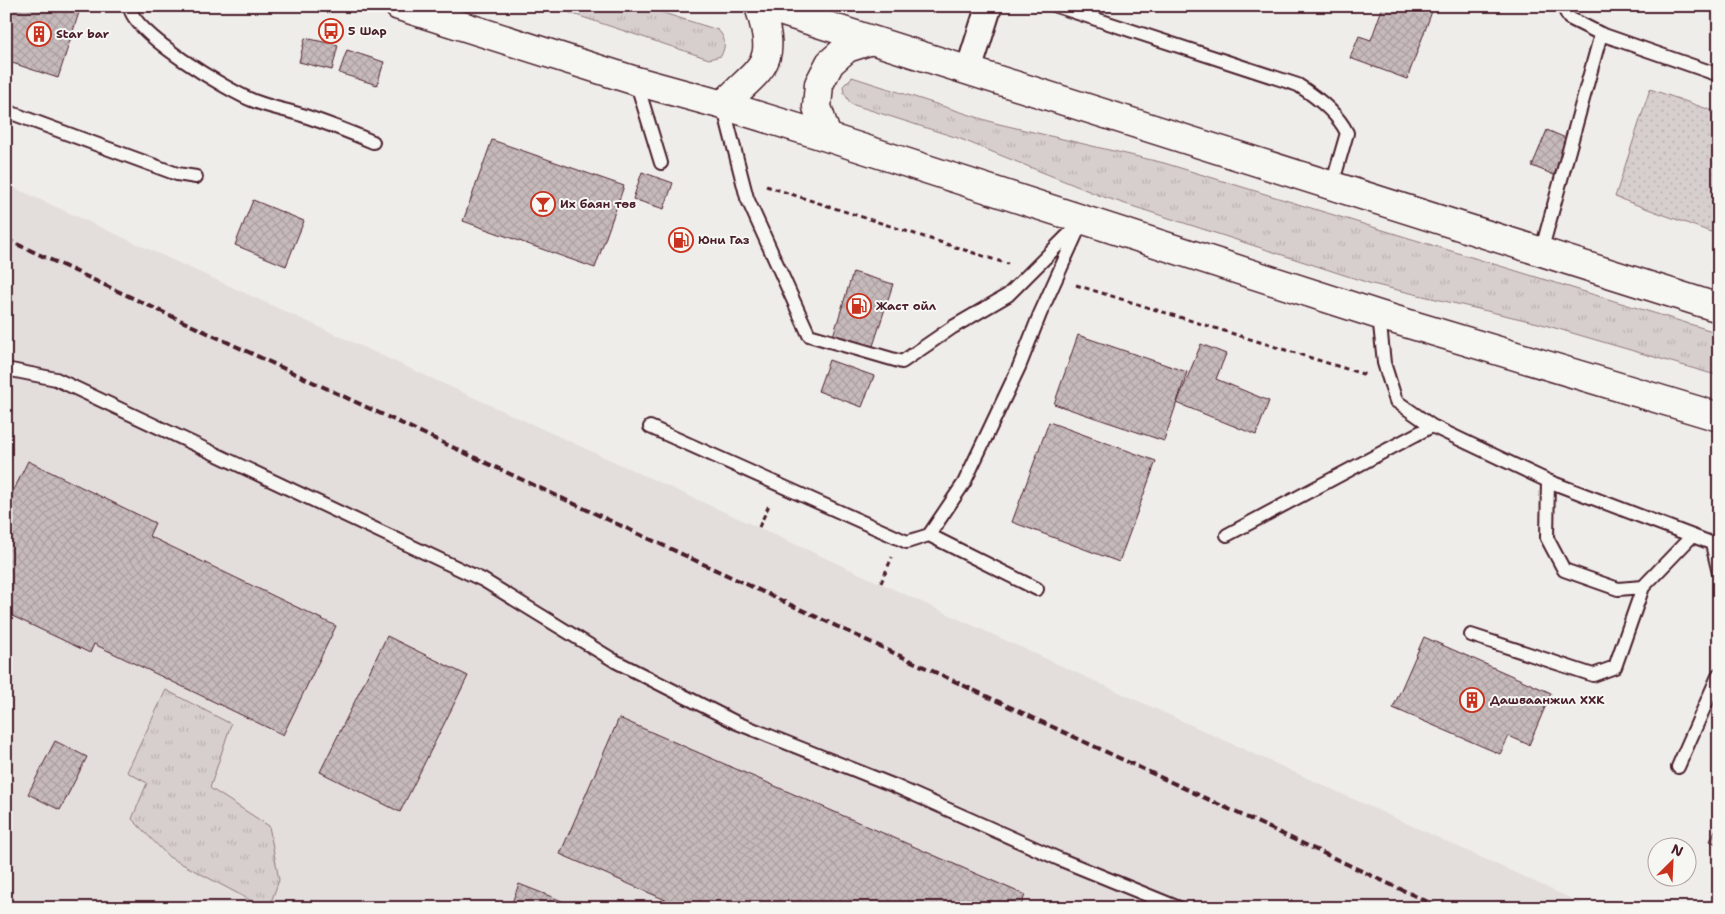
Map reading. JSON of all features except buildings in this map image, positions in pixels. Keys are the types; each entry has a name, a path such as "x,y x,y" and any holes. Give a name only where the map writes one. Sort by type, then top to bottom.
{"highway":[{"path":"399,6 636,81 827,137 1379,314 1719,417"},
{"path":"723,105 757,74 768,52 767,30 759,6"},
{"path":"764,6 870,41 969,69 1719,308"},
{"path":"827,137 817,107 819,84 830,63 847,48 870,41"}],"street":[{"path":"969,69 989,6"}],"lane":[{"path":"130,6 130,12 140,27 184,62 254,101 301,115 373,142"},
{"path":"1056,6 1298,85 1310,92 1343,125 1347,133 1332,185"},
{"path":"1562,6 1570,18 1601,34 1719,75"},
{"path":"1542,252 1601,34"},
{"path":"636,81 661,163"},
{"path":"723,105 747,198 809,335 902,362 953,327 1008,295 1083,219"},
{"path":"6,110 177,174 196,177"},
{"path":"650,427 907,542 929,535 964,483 1019,367 1040,314 1083,219"},
{"path":"1379,314 1384,363 1396,401 1432,426 1548,481 1715,545 1719,573"},
{"path":"6,369 56,379 483,580 616,661 738,723 896,786 1059,859 1180,908"},
{"path":"1227,535 1432,426"},
{"path":"1548,481 1547,538 1564,570 1618,589 1643,587"},
{"path":"929,535 1037,589"},
{"path":"1471,635 1593,675 1615,667 1643,587 1692,536"},
{"path":"1678,766 1719,674"}],"shaded area":[{"path":"6,184 1592,908 6,908"}],"green space":[{"path":"549,6 641,6 718,30 724,39 724,49 721,56 709,59"},
{"path":"852,77 995,123 1164,163 1719,333 1719,376 1538,323 1372,284 1101,196 958,138 851,104 844,93 843,86"},
{"path":"1650,89 1719,113 1719,235 1615,197"},
{"path":"166,690 231,724 210,788 269,826 279,880 269,908 265,908 169,857 132,819 147,783 127,772"}],"railway":[{"path":"6,239 1441,908"}],"place":[{"name":"5 Шар","path":"331,31"},
{"name":"Star bar","path":"39,34"},
{"name":"Их баян төв","path":"543,204"},
{"name":"Юни Газ","path":"681,240"},
{"name":"Жаст ойл","path":"859,306"},
{"name":"Дашваанжил ХХК","path":"1472,700"}]}
